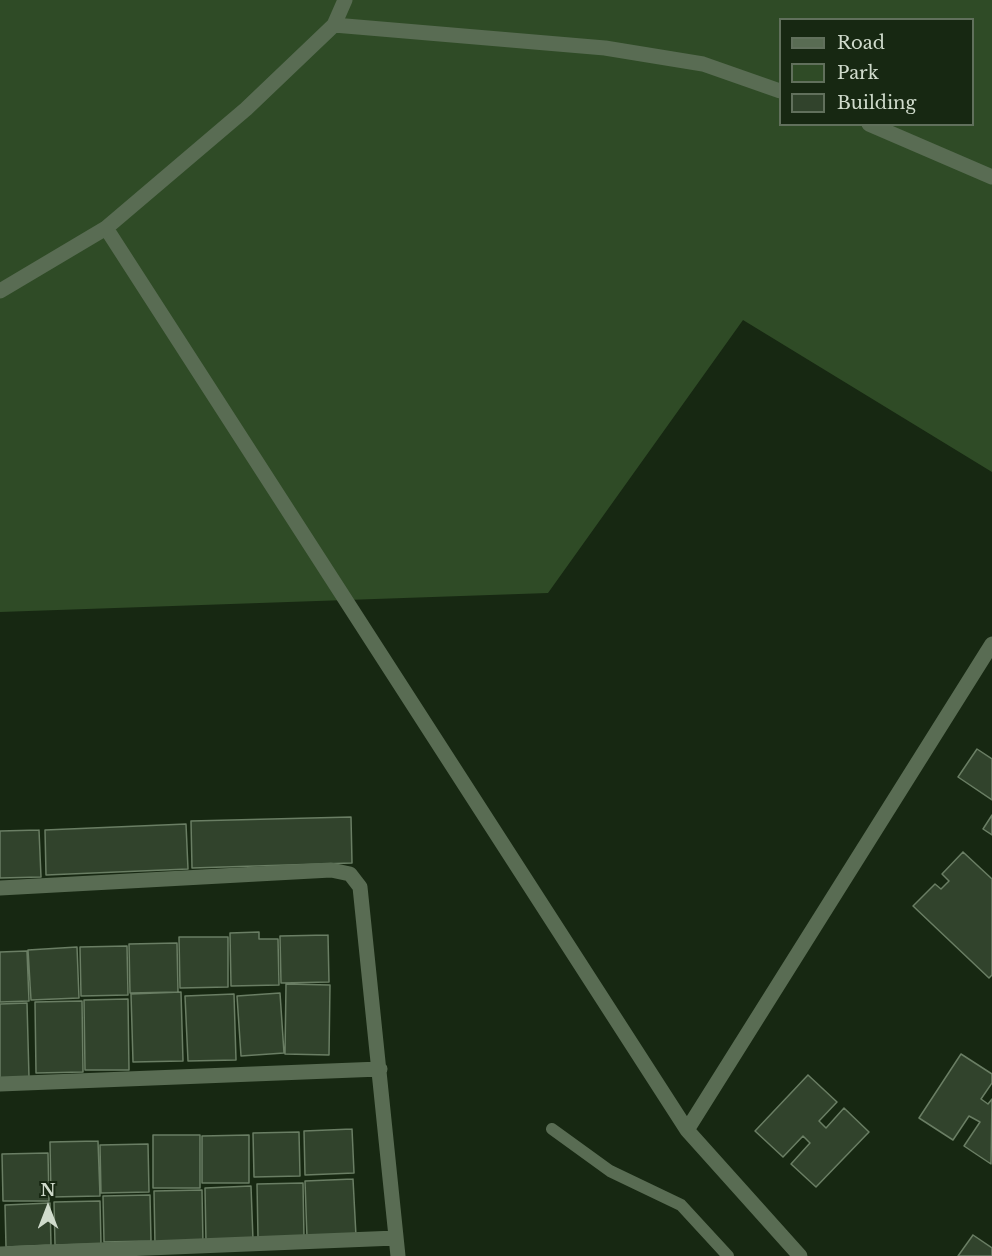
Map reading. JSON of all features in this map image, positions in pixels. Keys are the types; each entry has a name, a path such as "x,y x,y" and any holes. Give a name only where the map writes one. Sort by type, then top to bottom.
{"street":[{"path":"0,291 106,228 246,109 334,25 345,0"},
{"path":"334,25 605,48 703,64 779,91"},
{"path":"874,126 992,177"},
{"path":"106,228 687,1130 800,1256"},
{"path":"687,1130 992,644"},
{"path":"0,888 331,870 350,874 360,887 398,1256"},
{"path":"0,1084 380,1069"},
{"path":"0,1254 396,1238"}],"lane":[{"path":"552,1130 609,1171 681,1204 728,1256"}],"green space":[{"path":"0,0 992,0 992,472 743,320 548,593 0,612"}],"building":[{"path":"977,749 992,759 992,800 958,777"},
{"path":"992,815 992,835 983,829"},
{"path":"351,817 352,863 192,868 191,821"},
{"path":"186,824 188,869 46,875 45,830"},
{"path":"39,830 41,877 0,878 0,831"},
{"path":"963,852 992,879 992,975 989,978 913,906 935,884 941,889 949,881 942,874"},
{"path":"259,932 259,939 278,939 279,985 231,986 230,933"},
{"path":"328,935 329,982 281,983 280,936"},
{"path":"179,937 228,937 228,987 180,988"},
{"path":"177,943 178,992 130,993 129,944"},
{"path":"127,946 128,995 81,996 80,947"},
{"path":"77,947 79,998 31,1000 28,950"},
{"path":"27,951 29,1001 0,1002 0,952"},
{"path":"286,984 330,985 329,1055 285,1054"},
{"path":"181,992 183,1061 133,1062 131,994"},
{"path":"280,993 284,1053 241,1056 237,996"},
{"path":"234,994 236,1060 188,1061 185,996"},
{"path":"128,999 129,1070 85,1070 84,1000"},
{"path":"82,1001 83,1072 36,1073 35,1002"},
{"path":"27,1003 29,1077 0,1078 0,1004"},
{"path":"961,1054 992,1074 992,1083 981,1099 988,1104 992,1099 991,1164 964,1146 980,1122 969,1116 953,1140 919,1118"},
{"path":"808,1075 837,1102 819,1121 826,1128 844,1108 869,1132 816,1187 791,1164 810,1143 803,1136 783,1157 755,1131"},
{"path":"352,1129 354,1173 305,1175 304,1131"},
{"path":"299,1132 300,1176 254,1177 253,1133"},
{"path":"153,1135 200,1135 200,1188 153,1188"},
{"path":"249,1135 249,1183 202,1183 202,1136"},
{"path":"98,1141 100,1196 51,1197 50,1142"},
{"path":"148,1144 149,1192 101,1193 100,1145"},
{"path":"48,1153 49,1201 3,1201 2,1154"},
{"path":"353,1179 356,1236 307,1238 305,1181"},
{"path":"303,1183 304,1238 258,1238 257,1184"},
{"path":"251,1186 253,1240 206,1242 205,1188"},
{"path":"202,1190 203,1245 155,1246 154,1191"},
{"path":"150,1195 151,1241 104,1242 103,1196"},
{"path":"100,1201 101,1244 55,1245 54,1202"},
{"path":"50,1203 51,1245 6,1247 5,1205"},
{"path":"973,1235 992,1248 992,1256 958,1256"}]}
